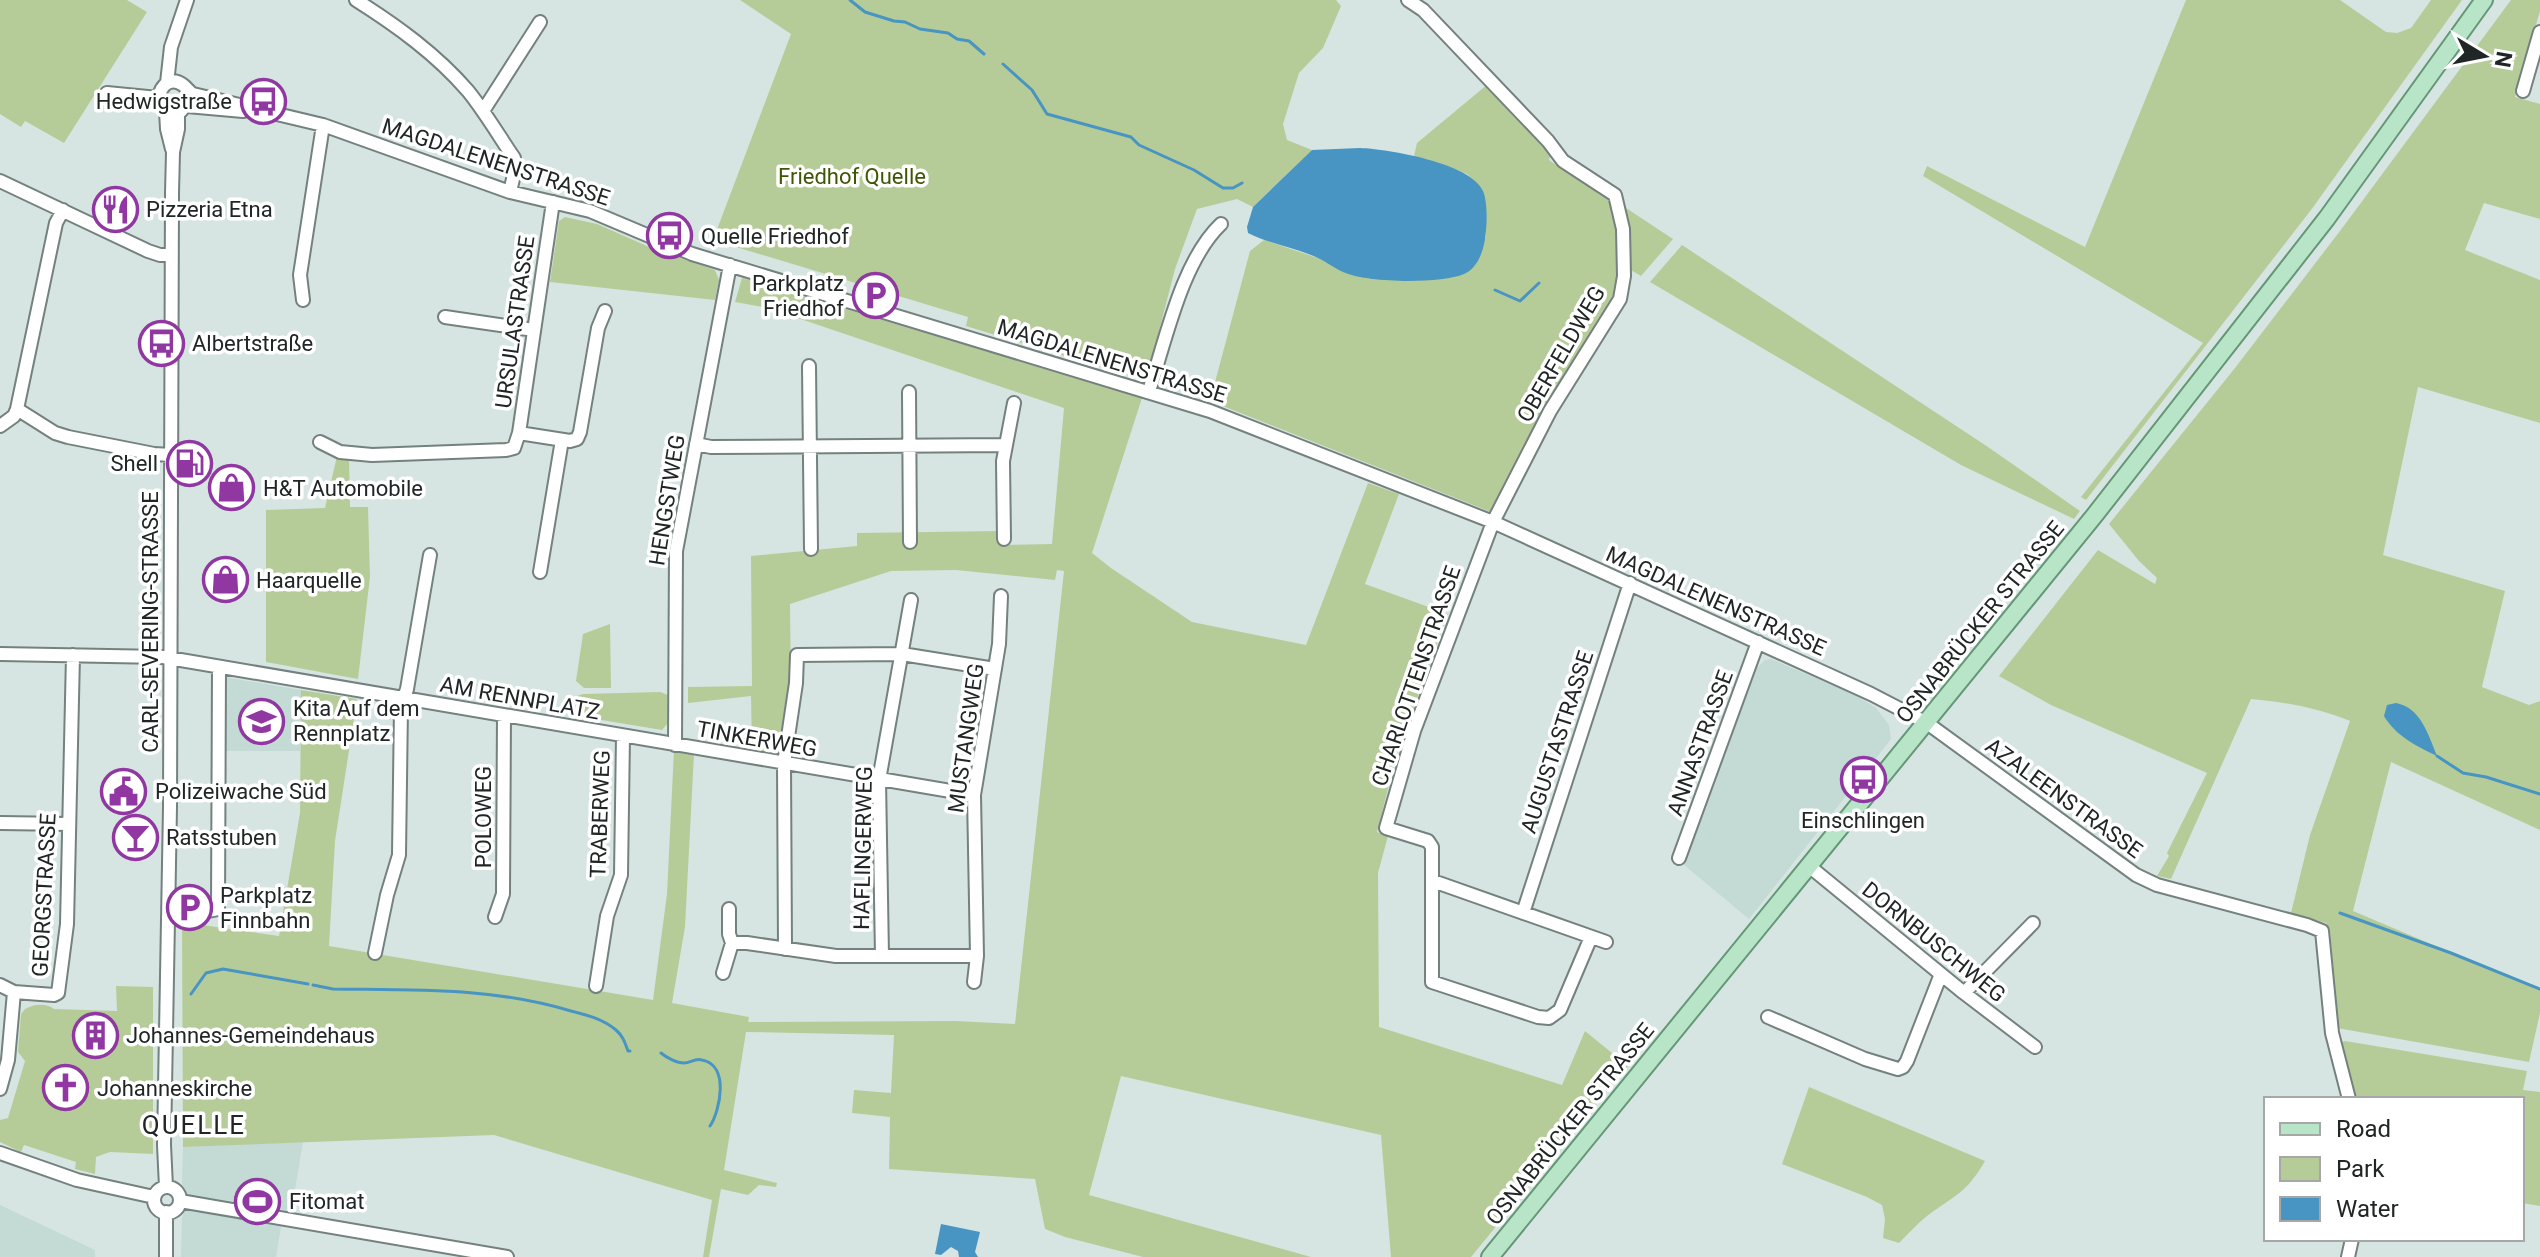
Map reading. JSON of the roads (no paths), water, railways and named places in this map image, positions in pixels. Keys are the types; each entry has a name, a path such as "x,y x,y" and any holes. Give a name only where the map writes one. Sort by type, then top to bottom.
{"main road":[{"name":"OSNABRÜCKER STRASSE","path":"1490,1257 1927,723 2230,344 2327,218 2484,0"}],"street":[{"path":"177,110 159,104 158,98 160,89 178,86 171,47 187,0"},
{"path":"356,0 398,28 440,62 483,111 514,158 510,192"},
{"name":"OBERFELDWEG","path":"1408,0 1423,10 1548,141 1563,161 1615,195 1623,229 1624,276 1620,299 1550,411 1493,522"},
{"path":"483,111 540,22"},
{"path":"2523,91 2540,32"},
{"name":"MAGDALENENSTRASSE","path":"178,86 198,96 323,125 510,192 590,211 669,246 1210,411 1493,522 1871,694 1927,723"},
{"name":"CARL-SEVERING-STRASSE","path":"166,1187 171,255 178,86"},
{"path":"107,93 158,98"},
{"name":"MAGDALENENSTRASSE","path":"177,110 258,111"},
{"path":"303,300 300,275 323,125"},
{"path":"0,181 148,251 171,255"},
{"name":"URSULASTRASSE","path":"320,442 340,452 372,455 514,448 519,433 553,202"},
{"path":"0,426 14,416 17,409 56,223 63,210"},
{"path":"1149,391 1197,252 1221,224"},
{"name":"HENGSTWEG","path":"675,745 676,551 730,265"},
{"path":"519,433 562,440 577,439 598,328 605,311"},
{"path":"445,317 534,330"},
{"path":"809,366 811,549"},
{"path":"909,392 910,542"},
{"path":"1004,539 1003,461 1014,403"},
{"path":"17,409 55,433 68,437 171,455"},
{"path":"540,572 562,440"},
{"path":"696,444 711,447 1006,445"},
{"name":"CHARLOTTENSTRASSE","path":"1493,522 1411,739 1386,828 1428,841 1432,847 1432,982 1549,1018 1560,1010 1591,937"},
{"path":"375,953 399,855 401,707 430,555"},
{"name":"AUGUSTASTRASSE","path":"1523,913 1630,583"},
{"name":"MUSTANGWEG","path":"974,982 977,956 974,795 999,644 1001,596"},
{"name":"HAFLINGERWEG","path":"882,956 879,780 911,600"},
{"name":"ANNASTRASSE","path":"1679,858 1758,642"},
{"name":"AM RENNPLATZ","path":"0,654 158,656 675,745"},
{"path":"785,949 784,764 797,655 902,654 995,669"},
{"name":"GEORGSTRASSE","path":"0,1089 8,1060 14,992 58,993 66,939 73,655"},
{"path":"208,911 218,909 219,667"},
{"name":"POLOWEG","path":"495,917 503,894 504,716"},
{"name":"AZALEENSTRASSE","path":"1927,723 2136,875 2157,885 2322,931 2332,1033 2348,1097"},
{"name":"TRABERWEG","path":"596,986 607,916 621,875 623,736"},
{"name":"TINKERWEG","path":"675,745 974,795"},
{"path":"0,823 69,824"},
{"name":"DORNBUSCHWEG","path":"1809,866 2035,1047"},
{"path":"1433,881 1606,942"},
{"path":"723,973 732,943 729,909"},
{"path":"1964,993 2033,923"},
{"path":"732,943 836,956 977,956"},
{"path":"1768,1017 1865,1059 1898,1069 1907,1061 1941,974"},
{"path":"0,985 14,992"},
{"path":"0,1153 77,1180 154,1197"},
{"path":"166,1187 176,1191 180,1201 177,1208 166,1212 156,1206 154,1197 157,1191 166,1187"},
{"path":"180,1201 507,1257"},
{"path":"166,1212 166,1257"}],"water":[{"path":"1360,148 1428,159 1475,181 1485,196 1487,221 1483,249 1472,268 1464,274 1438,279 1404,281 1354,276 1315,257 1248,233 1253,207 1312,150"},
{"path":"2396,703 2418,716 2437,756 2407,740 2389,723 2384,716 2387,705"},
{"path":"941,1224 980,1232 975,1252 978,1257 959,1257 958,1251 951,1247 941,1255 935,1254"}],"waterway":[{"path":"850,0 865,12 969,41 984,54"},
{"path":"1003,64 1032,90 1047,114 1131,137 1139,145 1194,170 1223,188 1233,188 1242,183"},
{"path":"1495,290 1520,301 1539,283"},
{"path":"2437,756 2463,773 2540,794"},
{"path":"2340,913 2540,989"},
{"path":"191,994 206,973 223,969 308,984"},
{"path":"313,985 333,989 453,991 541,1003 606,1023 618,1032 630,1051"},
{"path":"661,1053 681,1063 702,1060 716,1070 719,1100 710,1126"}],"place":[{"name":"Hedwigstraße","path":"263,101"},
{"name":"Pizzeria Etna","path":"115,209"},
{"name":"Quelle Friedhof","path":"670,236"},
{"name":"Parkplatz Friedhof","path":"875,296"},
{"name":"Albertstraße","path":"161,343"},
{"name":"Shell","path":"189,463"},
{"name":"H&T Automobile","path":"232,488"},
{"name":"Haarquelle","path":"225,580"},
{"name":"Kita Auf dem Rennplatz","path":"262,721"},
{"name":"Einschlingen","path":"1863,779"},
{"name":"Polizeiwache Süd","path":"124,791"},
{"name":"Ratsstuben","path":"135,837"},
{"name":"Parkplatz Finnbahn","path":"189,908"},
{"name":"Johannes-Gemeindehaus","path":"95,1035"},
{"name":"Johanneskirche","path":"66,1088"},
{"name":"Fitomat","path":"258,1201"}],"district":[{"name":"QUELLE","path":"194,1125"}],"park label":[{"name":"Friedhof Quelle","path":"852,176"}]}
